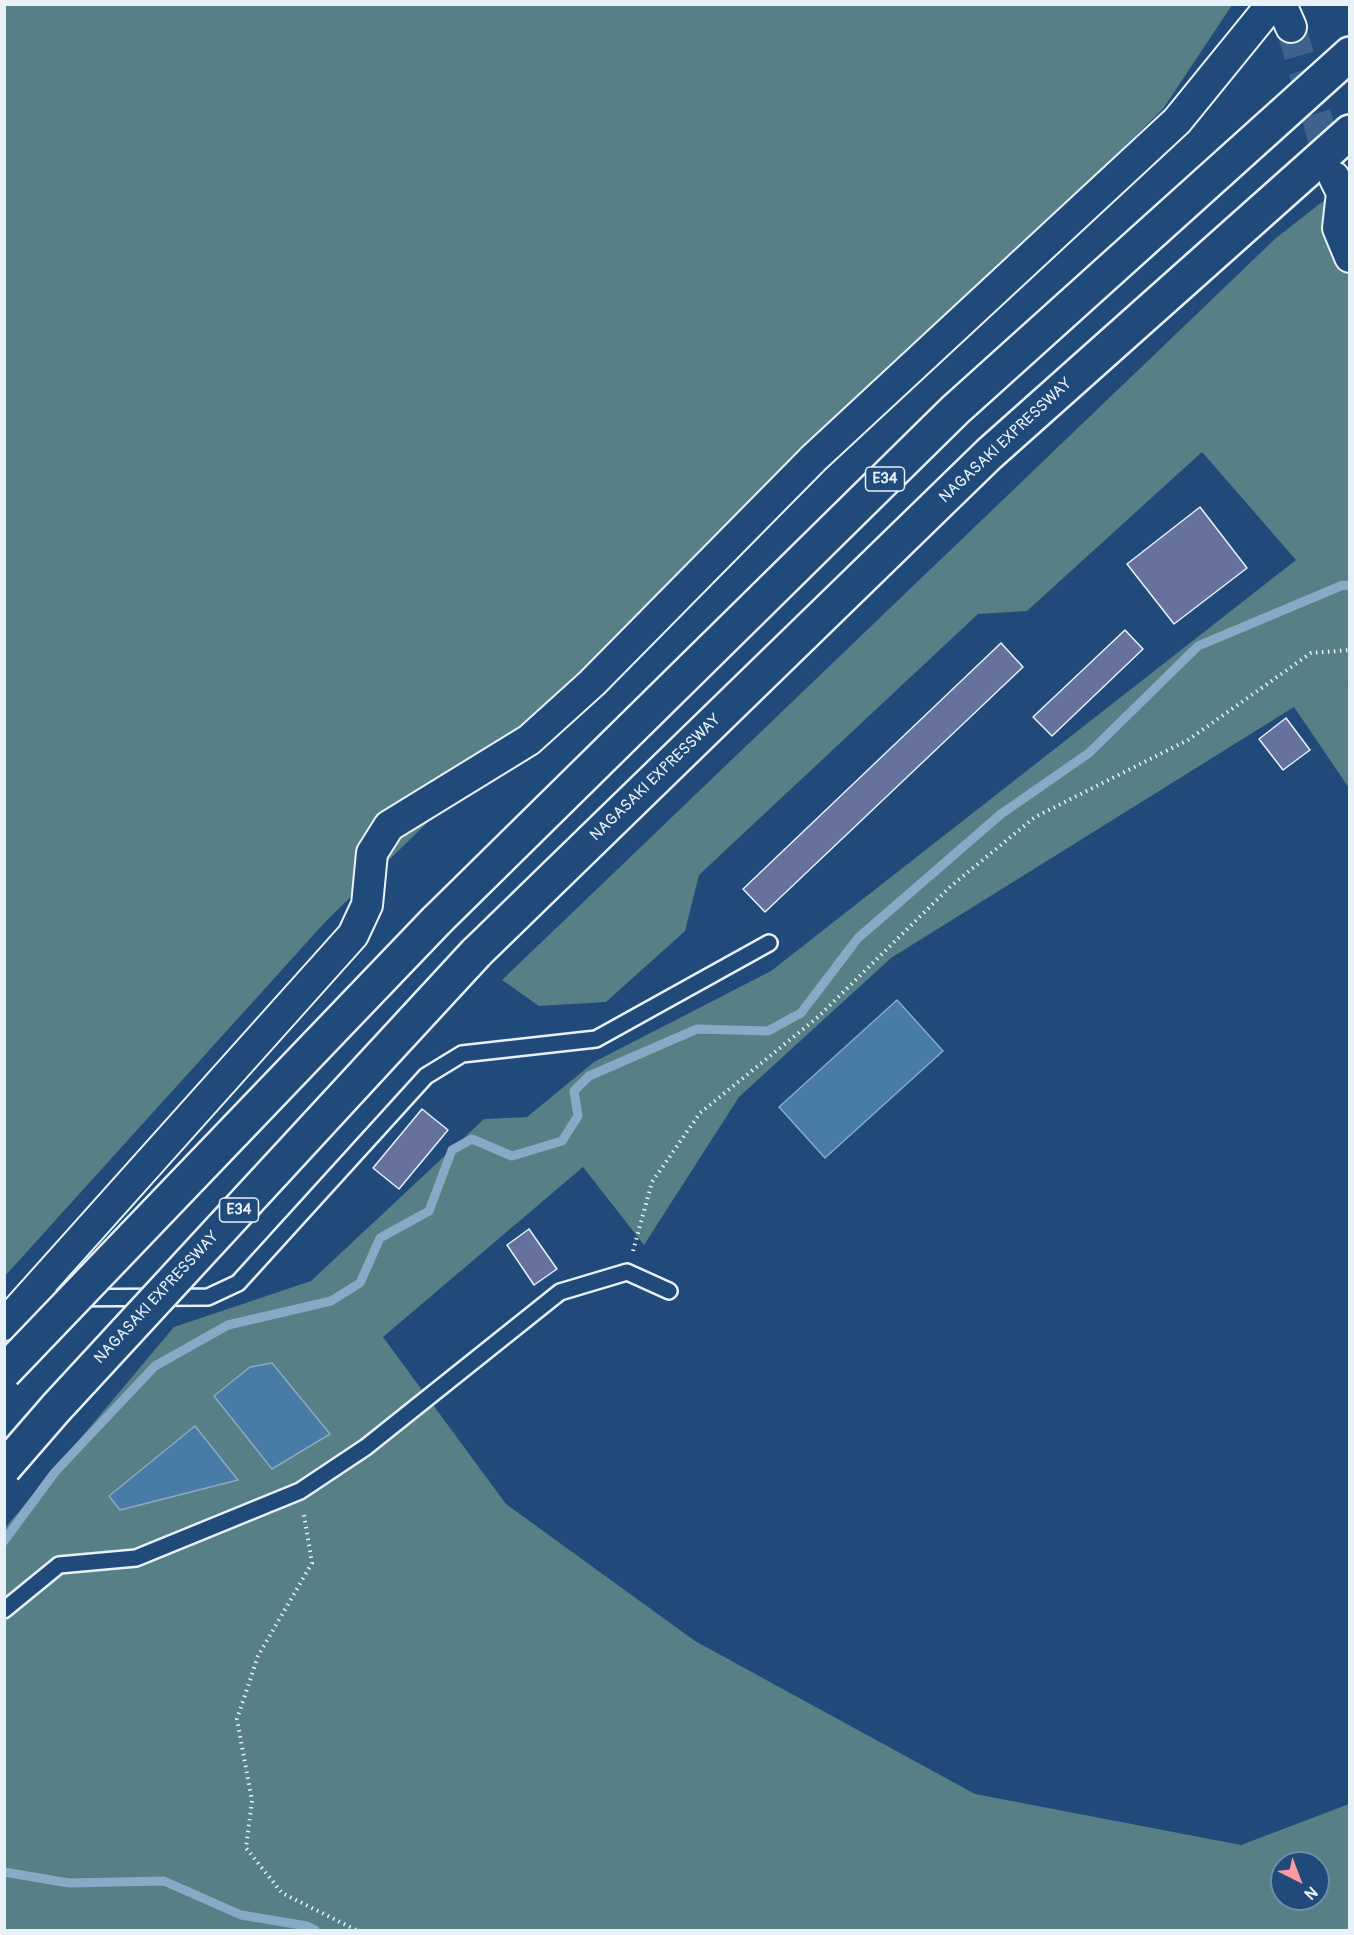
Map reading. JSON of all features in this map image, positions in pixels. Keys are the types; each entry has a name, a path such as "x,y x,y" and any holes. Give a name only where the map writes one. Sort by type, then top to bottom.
{"highway":[{"name":"E34","path":"4,1372 436,921 955,410 1350,54"},
{"name":"NAGASAKI EXPRESSWAY","path":"4,1468 56,1407 476,953 989,454 1350,132"}],"street":[{"path":"4,1325 353,934 367,905 372,853 389,826 530,740 592,683 814,458 1177,121 1272,4"},
{"path":"1342,186 1338,228 1350,257"}],"lane":[{"path":"28,1298 208,1297 238,1283 426,1076 462,1054 596,1039 769,943"},
{"path":"4,1610 59,1565 136,1558 300,1491 366,1447 560,1292 627,1272 669,1291"}],"path":[{"path":"627,1272 652,1182 700,1113 818,1017 951,886 1035,817 1188,740 1311,653 1350,650"},
{"path":"300,1491 312,1563 258,1656 237,1719 252,1801 246,1848 282,1893 356,1930"}],"green space":[{"path":"4,5 1232,5 1163,109 327,920 5,1276"},
{"path":"1349,181 1350,683 1347,684 1350,687 1349,788 1294,707 891,958 739,1097 644,1245 583,1167 383,1337 506,1504 695,1641 975,1794 1241,1845 1349,1804 1349,1930 5,1930 5,1528 174,1327 311,1281 484,1119 527,1117 594,1062 771,971 1296,560 1202,452 1027,611 978,614 699,875 685,931 606,1002 539,1006 502,980 1276,238"}],"water":[{"path":"897,1000 943,1051 825,1158 779,1107"},
{"path":"272,1363 330,1434 272,1469 214,1396 250,1367"},
{"path":"195,1426 238,1480 120,1510 109,1496"}],"building":[{"path":"1200,507 1247,568 1174,624 1127,564"},
{"path":"1125,630 1143,649 1052,736 1033,717"},
{"path":"1001,643 1023,667 765,912 743,889"},
{"path":"1286,718 1310,750 1283,770 1259,739"},
{"path":"422,1109 448,1130 399,1189 373,1168"},
{"path":"529,1229 557,1269 534,1285 507,1245"}],"waterway":[{"path":"4,1541 55,1472 155,1366 228,1325 331,1301 360,1283 380,1238 429,1211 452,1150 472,1139 512,1156 562,1141 578,1116 574,1091 589,1076 697,1029 768,1031 801,1013 858,938 1001,814 1089,753 1198,646 1343,585 1350,586"},
{"path":"4,1872 69,1883 164,1881 241,1915 307,1926 315,1930"}],"tunnel":[{"path":"1291,27 1333,174"}]}
